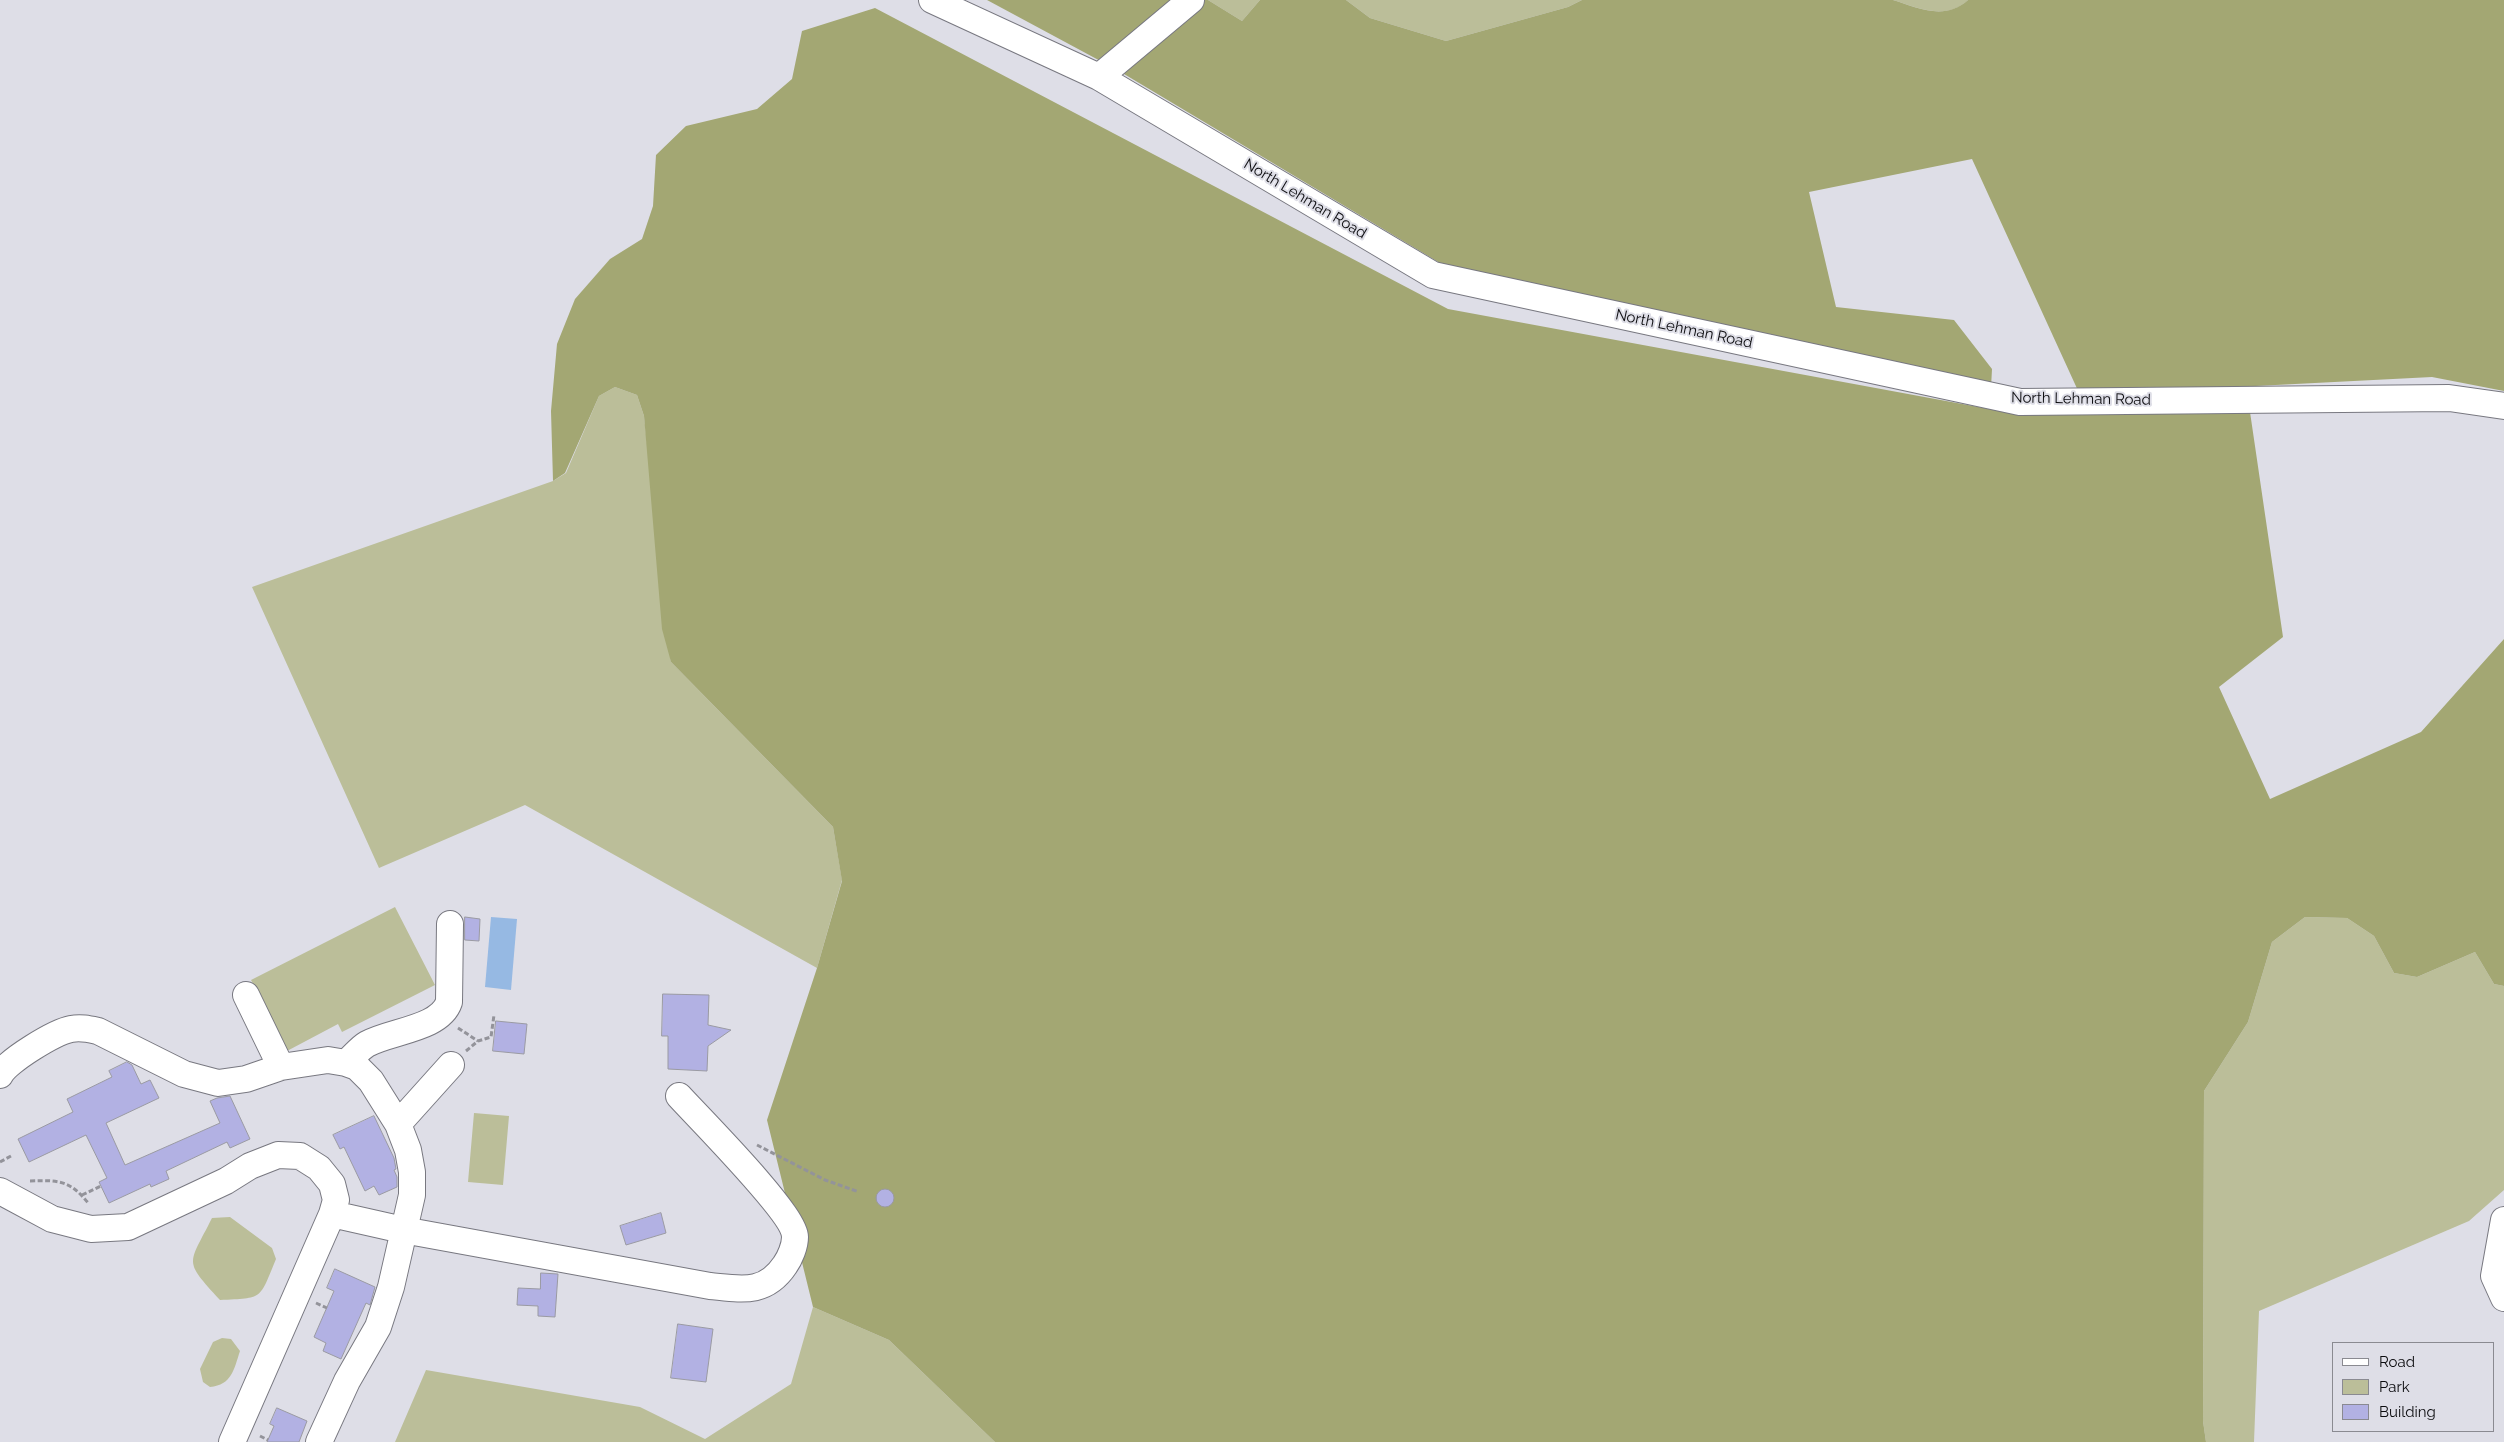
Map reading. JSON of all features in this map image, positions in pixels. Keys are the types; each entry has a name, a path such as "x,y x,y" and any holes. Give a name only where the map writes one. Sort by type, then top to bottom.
{"street":[{"name":"North Lehman Road","path":"932,0 1100,77 1433,275 2020,402 2449,398 2504,406"},
{"path":"1100,77 1191,0"},
{"path":"346,1062 366,1044 435,1020 446,1011 449,1002 450,924"},
{"path":"246,995 281,1068"},
{"path":"0,1075 3,1069 16,1058 69,1029 83,1028 98,1031 184,1074 218,1084 281,1068 328,1060 346,1062 357,1068 371,1081 398,1124 408,1150 412,1172 412,1196 391,1287 378,1327 347,1381 319,1442"},
{"path":"398,1124 451,1065"},
{"path":"332,1214 403,1230 710,1286 744,1289 766,1286 780,1272 790,1258 795,1237 793,1228 779,1206 679,1096"},
{"path":"0,1191 62,1221 91,1229 128,1227 226,1181 250,1166 278,1155 300,1156 318,1168 332,1184 336,1200 332,1214 232,1442"},
{"path":"2503,1220 2494,1276 2504,1298"}],"path":[{"path":"451,1065 478,1041 490,1037 494,1015"},
{"path":"755,1144 825,1180 859,1192"},
{"path":"0,1162 11,1156"},
{"path":"27,1181 51,1180 66,1182 78,1189 91,1207"},
{"path":"82,1195 101,1186"}],"green space":[{"path":"987,0 1208,0 1242,21 1260,0 1346,0 1370,18 1446,41 1568,7 1582,0 1893,0 1922,9 1941,11 1950,10 1968,0 2504,0 2504,391 2432,377 2080,395 1972,159 1809,192 1836,307 1954,320 1992,369 1991,388 1460,275 1119,71"},
{"path":"1208,0 1260,0 1242,21"},
{"path":"1346,0 1582,0 1568,7 1446,41 1370,18"},
{"path":"1893,0 1968,0 1951,10 1932,11"},
{"path":"875,8 1448,309 2011,413 2250,412 2283,637 2219,687 2270,799 2421,732 2504,639 2504,986 2494,984 2475,952 2417,977 2394,973 2374,936 2347,918 2305,917 2272,942 2248,1022 2204,1091 2203,1421 2206,1442 995,1442 889,1340 813,1307 767,1120 817,968 842,881 833,827 671,662 662,629 644,416 637,395 615,387 599,396 565,473 553,481 551,411 557,344 575,299 610,259 642,239 653,206 656,155 686,126 757,109 792,79 802,31"},
{"path":"615,387 637,395 644,416 671,662 833,827 842,880 817,968 525,805 379,868 252,587 553,481 566,473 599,396"},
{"path":"395,907 435,985 342,1032 338,1024 287,1051 251,980"},
{"path":"2305,917 2347,918 2374,936 2394,973 2417,977 2475,952 2494,984 2504,986 2504,1190 2469,1221 2259,1311 2254,1442 2206,1442 2203,1421 2204,1091 2248,1022 2272,942"},
{"path":"474,1113 509,1116 503,1185 468,1182"},
{"path":"230,1217 272,1248 276,1259 266,1282 258,1294 245,1299 220,1300 200,1277 193,1262 194,1254 212,1218"},
{"path":"813,1307 889,1340 995,1442 395,1442 426,1370 640,1407 705,1439 791,1384"},
{"path":"222,1338 231,1339 240,1351 234,1370 228,1379 217,1386 210,1387 203,1382 200,1369 213,1342"}],"water":[{"path":"491,917 517,919 511,990 485,987"}],"building":[{"path":"465,917 480,919 479,941 465,940"},
{"path":"663,994 709,995 708,1025 731,1030 708,1046 707,1071 668,1069 668,1036 662,1036"},
{"path":"496,1021 527,1024 524,1054 493,1051"},
{"path":"127,1062 132,1065 141,1084 150,1080 159,1098 106,1123 125,1165 220,1123 210,1101 217,1098 230,1096 250,1139 230,1148 227,1142 166,1171 169,1179 151,1187 150,1184 109,1203 99,1182 107,1178 86,1135 29,1162 18,1139 73,1112 67,1099 112,1077 109,1071"},
{"path":"374,1116 394,1158 396,1169 394,1170 397,1177 397,1187 379,1195 374,1186 365,1191 344,1147 340,1149 333,1135"},
{"path":"885,1189 891,1192 894,1198 891,1204 885,1207 879,1204 876,1198 879,1192"},
{"path":"661,1213 666,1233 626,1245 620,1226"},
{"path":"335,1269 375,1287 370,1305 366,1303 341,1359 323,1351 326,1343 314,1337 334,1291 327,1288"},
{"path":"541,1273 558,1274 555,1317 538,1316 538,1306 517,1305 518,1288 540,1289"},
{"path":"678,1324 713,1329 706,1382 671,1378"},
{"path":"277,1408 307,1421 299,1442 267,1442 274,1426 270,1424"}]}
